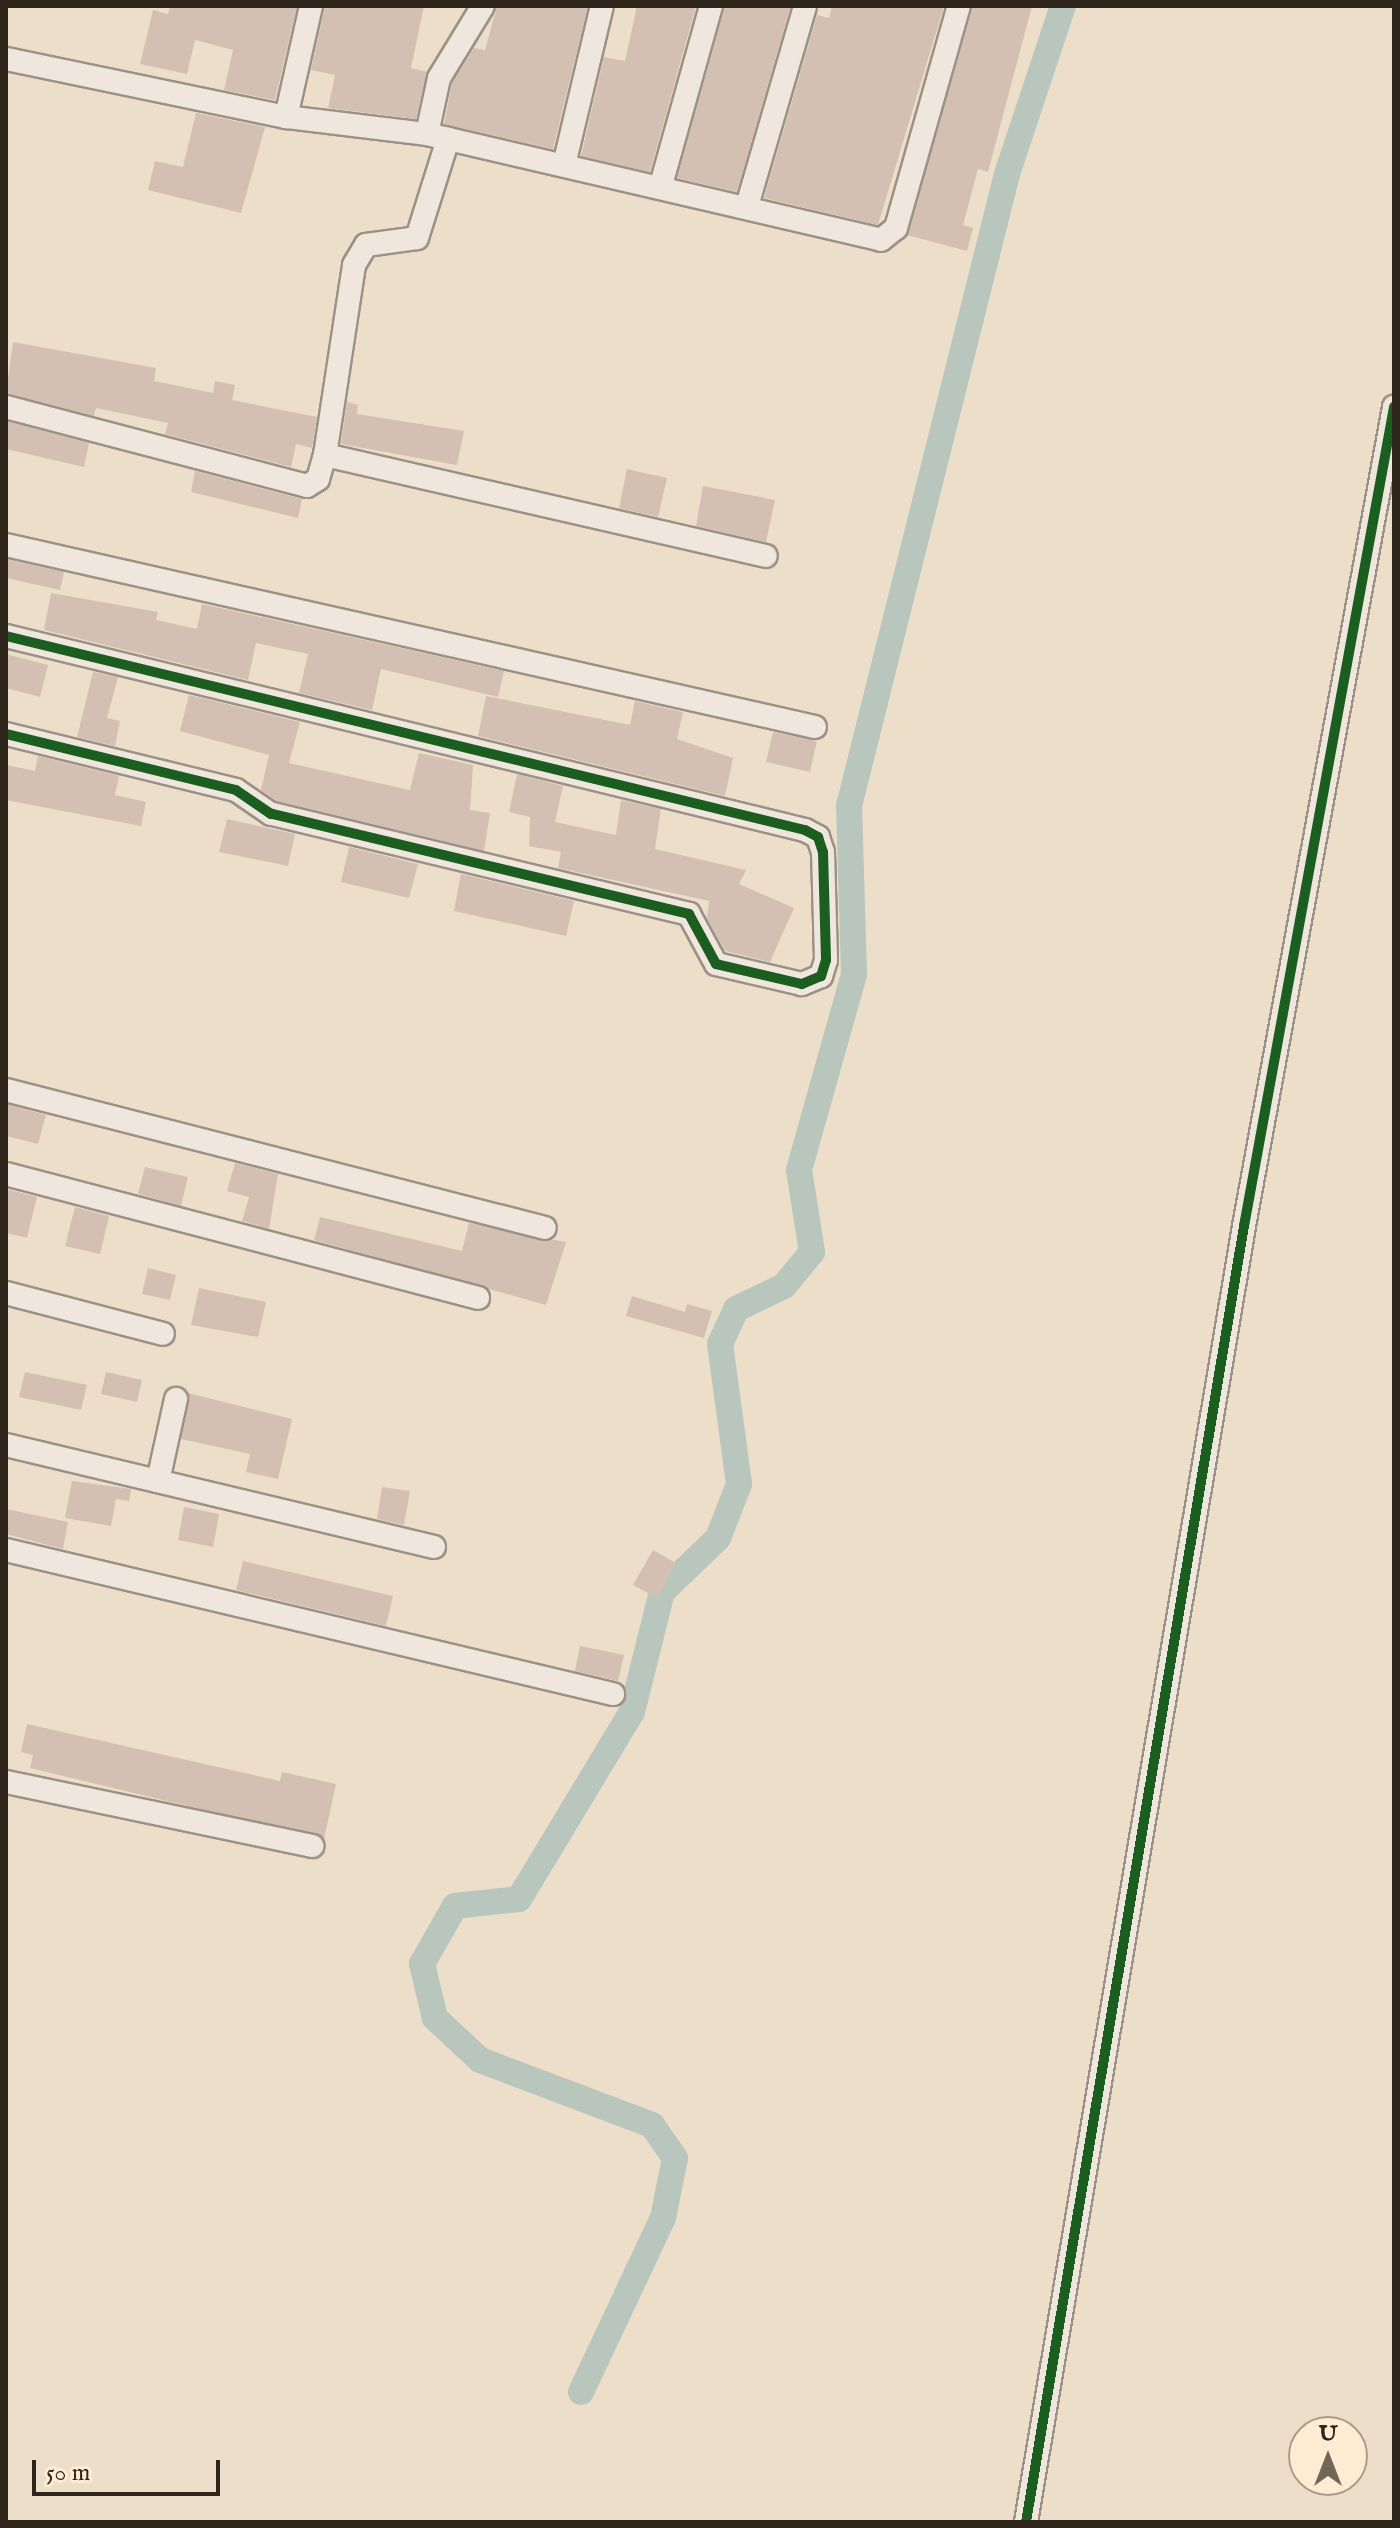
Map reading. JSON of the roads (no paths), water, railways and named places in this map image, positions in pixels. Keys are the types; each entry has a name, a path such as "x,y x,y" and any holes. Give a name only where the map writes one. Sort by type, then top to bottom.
{"street":[{"path":"286,117 311,6"},
{"path":"6,407 296,485 318,479 325,455 354,265 366,245 417,238 438,136 439,78 483,6"},
{"path":"564,165 602,6"},
{"path":"661,185 711,6"},
{"path":"747,206 805,6"},
{"path":"6,59 286,117 438,136 891,238 959,6"},
{"path":"1026,2522 1244,1226 1394,407"},
{"path":"325,455 766,556"},
{"path":"6,545 815,727"},
{"path":"6,636 805,830 818,837 823,852 826,960 821,976 802,984 716,964 689,914 271,814 236,790 6,734"},
{"path":"6,1090 545,1228"},
{"path":"6,1174 478,1298"},
{"path":"6,1293 163,1334"},
{"path":"158,1481 176,1399"},
{"path":"6,1445 434,1547"},
{"path":"6,1550 613,1694"},
{"path":"6,1782 312,1846"}],"waterway":[{"path":"581,2392 663,2218 675,2158 652,2125 480,2060 435,2018 422,1964 455,1906 519,1899 632,1712 662,1592 718,1538 739,1484 720,1344 736,1309 784,1286 812,1252 799,1170 854,974 849,806 1007,174 1063,6"}]}
